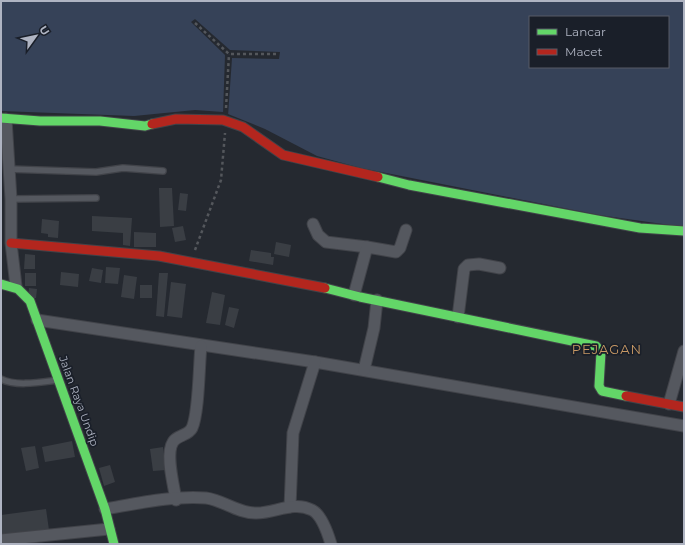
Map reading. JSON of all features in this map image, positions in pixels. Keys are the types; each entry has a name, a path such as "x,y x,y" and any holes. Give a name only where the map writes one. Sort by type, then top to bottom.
{"street":[{"path":"1,284 16,286 11,243 11,199 3,119 100,121 145,126 176,119 226,121 243,127 283,156 345,168 409,185 499,202 640,228 684,231"},
{"path":"313,224 318,235 326,242 396,252 400,248 406,230"},
{"path":"11,243 159,256 190,261 313,285 596,346 601,352 599,386 602,391 684,407"},
{"path":"354,295 366,247"},
{"path":"458,317 464,269 468,265 479,264 500,268"},
{"name":"Jalan Raya Undip","path":"16,286 30,301 105,509 114,544"},
{"path":"366,363 374,328 377,300"},
{"path":"35,316 201,346 314,362 366,363 684,426"},
{"path":"176,500 170,460 171,448 172,443 177,438 192,428 201,346"},
{"path":"669,404 684,350"},
{"path":"290,506 292,433 314,362"},
{"path":"105,509 197,498 213,500 240,510 255,513 290,506 305,507 314,511 324,526 331,544"},
{"path":"1,540 109,529"}],"lane":[{"path":"8,169 96,172 123,168 163,171"},
{"path":"11,199 96,198"},
{"path":"1,379 8,382 27,383 58,380"}],"path":[{"path":"195,22 229,54 276,54"},
{"path":"190,261 221,180 226,121 229,54"}],"water":[{"path":"1,1 684,1 684,227 599,215 361,168 317,156 265,129 223,112 195,110 134,116 1,111"}],"pier":[{"path":"195,19 230,50 280,52 279,59 232,58 228,116 223,114 225,55 191,22"}],"building":[{"path":"159,188 172,188 174,226 160,227"},
{"path":"180,193 188,194 186,211 178,210"},
{"path":"92,216 132,218 130,246 123,245 123,233 92,231"},
{"path":"42,219 59,221 58,238 48,237 48,234 41,233"},
{"path":"183,226 186,240 175,242 172,228"},
{"path":"134,232 156,233 156,247 134,247"},
{"path":"276,242 291,245 289,257 274,254"},
{"path":"251,250 271,253 271,257 274,257 273,265 249,261"},
{"path":"25,254 35,255 35,269 24,269"},
{"path":"106,267 120,268 118,284 105,283"},
{"path":"92,268 103,270 101,283 89,281"},
{"path":"61,272 79,274 78,287 60,285"},
{"path":"25,273 36,273 36,286 25,286"},
{"path":"159,273 168,273 164,317 156,316"},
{"path":"124,275 137,277 134,299 121,297"},
{"path":"171,282 186,284 182,318 167,316"},
{"path":"140,285 152,285 152,298 140,298"},
{"path":"29,288 37,289 36,298 28,298"},
{"path":"212,292 225,295 220,325 206,323"},
{"path":"229,307 239,309 234,328 225,325"},
{"path":"72,441 75,457 45,462 42,447"},
{"path":"35,446 39,468 26,471 21,448"},
{"path":"163,447 166,470 153,471 150,449"},
{"path":"110,465 115,482 104,486 99,468"},
{"path":"46,509 49,530 1,536 1,515"}],"traffic: fast":[{"path":"1,118 40,121 100,121 145,126 152,124"},
{"path":"378,177 409,185 640,228 684,231"},
{"path":"1,284 18,289 30,301 105,509 114,544"},
{"path":"325,288 360,297 596,346 601,352 599,386 602,391 626,396"}],"traffic: jam":[{"path":"152,124 176,119 223,120 243,127 283,155 378,177"},
{"path":"11,243 159,256 325,288"},
{"path":"626,396 684,407"}],"district":[{"name":"PEJAGAN","path":"607,349"}]}
